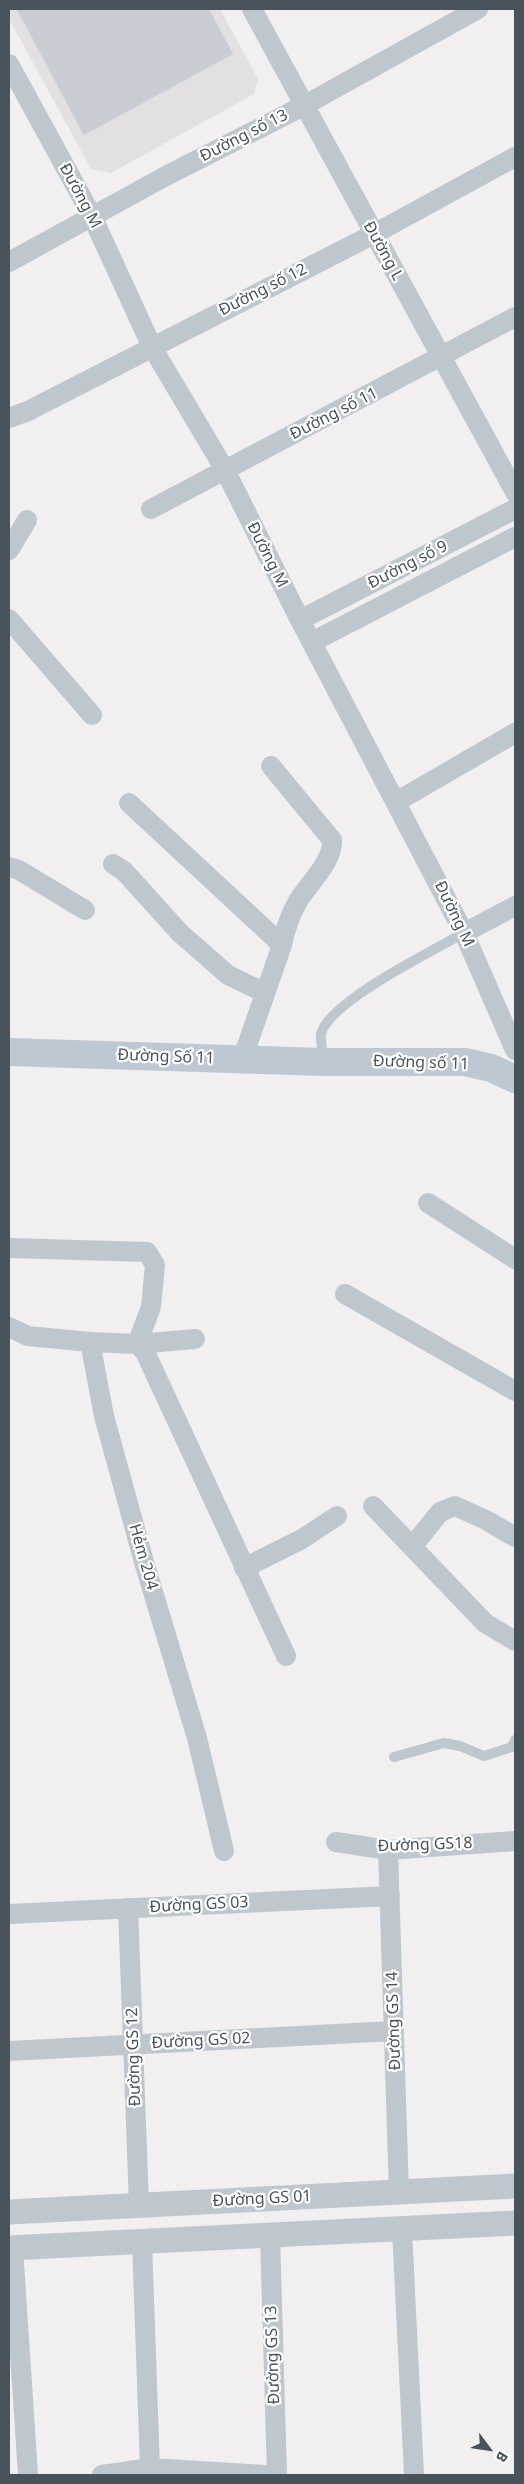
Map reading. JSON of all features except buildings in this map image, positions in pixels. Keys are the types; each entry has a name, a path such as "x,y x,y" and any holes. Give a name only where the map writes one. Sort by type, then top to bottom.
{"main road":[{"name":"Đường Số 11","path":"9,1052 324,1062"},
{"name":"Đường số 11","path":"324,1062 465,1062 491,1068 515,1079"}],"street":[{"name":"Đường L","path":"252,9 515,492"},
{"name":"Đường số 13","path":"9,262 92,216 305,105 478,9"},
{"name":"Đường M","path":"9,64 92,216 152,347 225,470 300,620 464,933 515,1050"},
{"name":"Đường số 12","path":"9,418 28,411 374,234 515,158"},
{"name":"Đường số 11","path":"151,509 442,358 515,317"},
{"name":"Đường số 9","path":"300,620 515,509"},
{"path":"9,550 27,520"},
{"name":"Đường số 9","path":"312,642 515,537"},
{"path":"9,619 92,715"},
{"path":"396,802 515,733"},
{"path":"242,1060 286,929 298,902 330,854 332,840 271,766"},
{"path":"129,803 282,945"},
{"path":"113,864 124,871 180,933 228,975 265,993"},
{"path":"9,867 20,870 85,910"},
{"path":"464,933 515,906"},
{"path":"428,1203 515,1259"},
{"path":"9,1248 147,1252 155,1265 151,1307 137,1344"},
{"path":"345,1294 515,1391"},
{"path":"9,1327 28,1336 90,1342 137,1344 195,1339"},
{"name":"Hẻm 204","path":"90,1342 104,1416 144,1562 197,1738 224,1851"},
{"path":"137,1344 144,1352 286,1656"},
{"path":"373,1506 485,1623 515,1641"},
{"path":"412,1546 440,1512 455,1506 486,1520 515,1537"},
{"path":"244,1568 302,1538 337,1516"},
{"name":"Đường GS18","path":"336,1842 388,1850 515,1842"},
{"name":"Đường GS 14","path":"388,1850 399,2193"},
{"name":"Đường GS 03","path":"9,1914 390,1896"},
{"name":"Đường GS 12","path":"128,1908 139,2206"},
{"name":"Đường GS 02","path":"9,2051 394,2031"},
{"name":"Đường GS 01","path":"9,2212 515,2186"},
{"path":"399,2193 414,2475"},
{"path":"139,2206 150,2468"},
{"path":"28,2475 11,2248 515,2223"},
{"name":"Đường GS 13","path":"270,2235 277,2475"},
{"path":"102,2475 150,2468 265,2475"}],"lane":[{"path":"324,1062 321,1034 335,1012 352,998 464,933"},
{"path":"394,1757 444,1743 460,1746 484,1756 512,1747 515,1740"}],"shaded area":[{"path":"9,9 220,9 258,79 254,94 111,173 91,169 9,19"}]}
